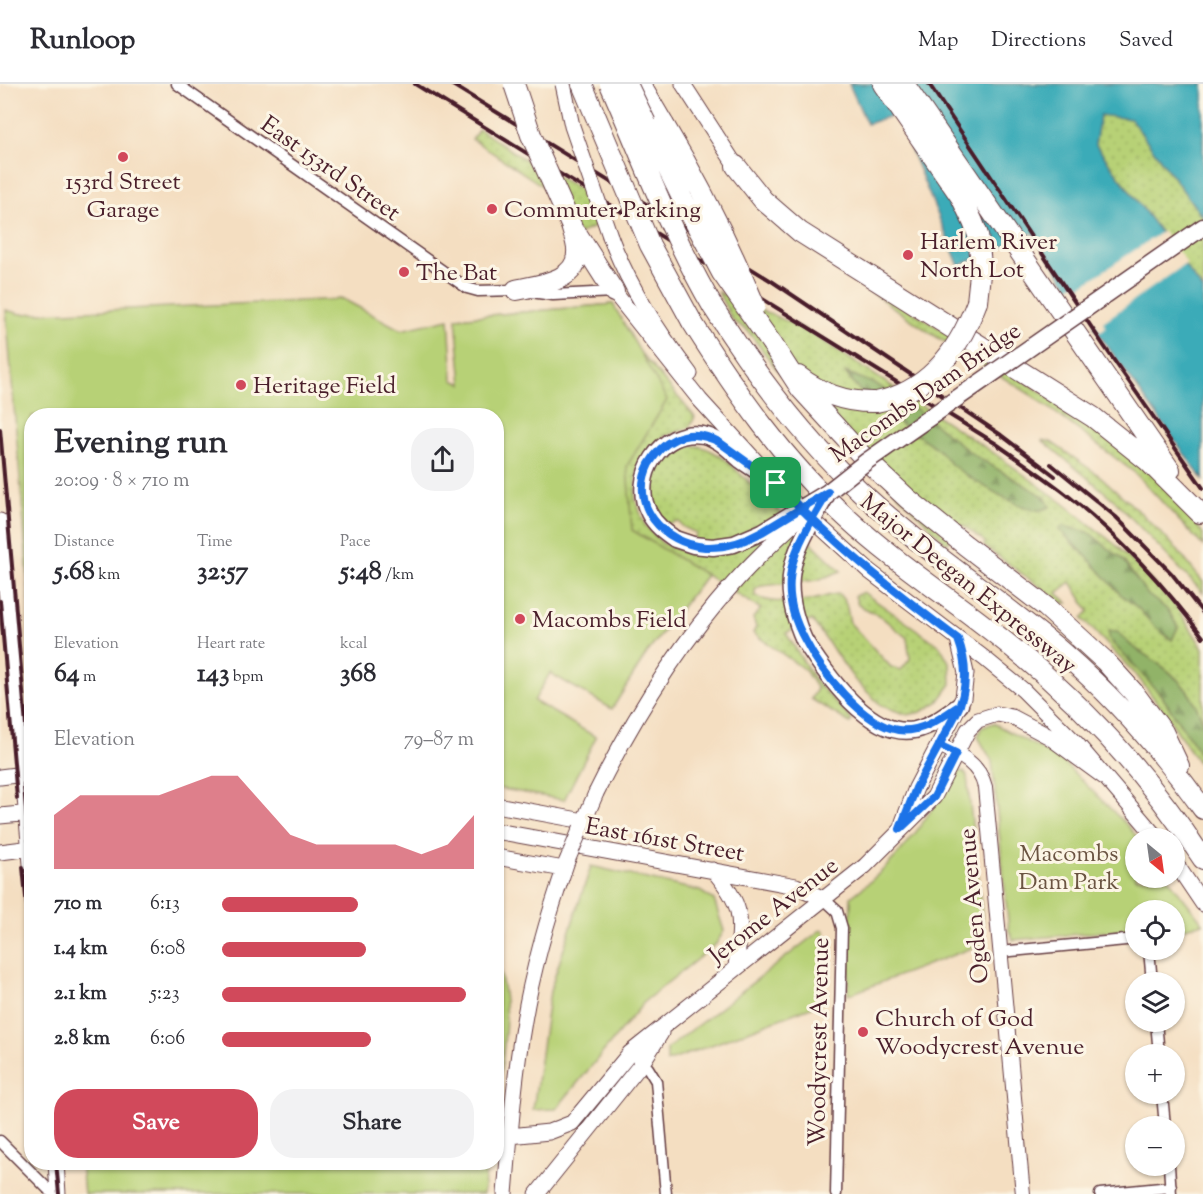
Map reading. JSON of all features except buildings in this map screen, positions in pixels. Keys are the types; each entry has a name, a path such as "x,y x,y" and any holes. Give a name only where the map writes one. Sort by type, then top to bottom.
{"highway":[{"path":"514,84 531,135 582,251 614,292"},
{"name":"Major Deegan Expressway","path":"582,84 650,245 692,322 777,444 846,518 1017,651 1070,697 1137,769 1165,804 1203,859"},
{"name":"Major Deegan Expressway","path":"610,84 663,212 689,265 713,307 774,395 808,438 893,520 1065,655 1139,729 1198,802"},
{"path":"627,84 683,200 722,273 801,389 867,461 908,499 1064,622 1120,677 1163,732 1198,802"},
{"path":"640,84 691,172 737,262 772,344"},
{"path":"788,369 815,387 840,398 863,402 891,399 916,387 940,367 957,345 977,302 981,265 978,235 973,222 961,197 883,84"},
{"path":"904,84 1201,516"},
{"path":"736,166 764,200 800,232 1109,428 1153,465 1201,516"},
{"path":"516,290 561,278 573,267 582,251"}],"main road":[{"path":"563,84 572,126 624,271 644,307 728,429"},
{"path":"683,84 736,166"},
{"name":"Macombs Dam Bridge","path":"505,1194 520,1049 531,987 545,929 566,865 596,793 632,723 689,638 728,589 828,492 867,461 1203,227"},
{"name":"Major Deegan Expressway","path":"614,292 670,365 776,483 847,552 999,670 1040,706 1077,744 1104,777"},
{"path":"776,483 711,438 696,434 672,440 652,459 645,474 643,490 649,513 660,528 675,539 703,547 734,544 753,537 828,492"},
{"path":"828,492 795,553 790,572 790,599 804,640 833,680 858,707 874,720 891,728 916,729 938,720 960,705"},
{"path":"0,521 24,746"},
{"name":"Jerome Avenue","path":"900,829 916,788 960,705 965,690 966,674 958,639"},
{"name":"Jerome Avenue","path":"510,1136 549,1132 572,1123 669,1021 865,866 934,797 968,730 974,723 987,716 1002,714 1041,732 1104,777"},
{"path":"0,777 24,773"},
{"path":"1104,777 1148,828"},
{"name":"East 161st Street","path":"504,807 582,824"},
{"path":"0,816 24,814"},
{"name":"East 161st Street","path":"504,832 796,886 824,899"},
{"path":"0,852 24,849"},
{"name":"East 161st Street","path":"504,858 566,865"},
{"path":"713,870 729,889 739,914 736,967"},
{"path":"1185,877 1203,904"},
{"name":"Jerome Avenue","path":"537,1194 636,1058"},
{"path":"56,1170 58,1194"}],"street":[{"name":"East 153rd Street","path":"177,84 462,286 478,291 516,290"},
{"path":"516,290 553,295 614,292"},
{"name":"Ogden Avenue","path":"939,745 956,753 977,768 983,781 1023,1194"},
{"name":"Woodycrest Avenue","path":"824,899 837,911 842,927 836,1194"},
{"path":"1000,952 1125,940"},
{"path":"636,1058 652,1073 657,1089 666,1194"},
{"path":"0,1141 24,1165"},
{"path":"29,1170 53,1194"},
{"path":"1100,1194 1171,1191 1170,1176"}],"green space":[{"path":"1100,114 1131,119 1203,218 1203,290 1095,144"},
{"path":"479,129 524,159 582,190 596,226 568,239 544,187 472,139"},
{"path":"844,269 1088,421 1165,482 1203,534 1203,546 1135,473 1036,398 932,334 842,272"},
{"path":"718,292 803,328 994,453 1062,502 1117,546 1176,606 1203,648 1203,770 1138,677 1082,618 1089,611 1071,582 1057,593 1068,603 1062,603 984,546 985,542 963,525 947,544 781,375 747,330 733,321"},
{"path":"343,299 401,330 449,319 453,380 462,384 456,318 613,304 667,400 627,466 632,530 706,575 647,653 612,709 550,673 534,701 596,737 564,800 504,789 504,408 24,408 24,527 6,310 20,314"},
{"path":"613,304 639,351 695,417 689,428 665,436 646,453 637,470 635,499 645,525 662,543 690,555 696,533 683,527 678,521 667,524 664,521 652,495 653,476 662,460 677,449 696,446 715,453 726,460 841,571 818,580 761,586 755,590 755,596 761,599 789,602 839,594 846,603 850,623 891,667 901,670 910,659 907,638 880,616 858,605 855,596 863,592 940,646 950,664 951,684 938,702 921,712 908,715 882,706 854,679 812,620 786,633 814,679 852,720 850,723 811,699 817,689 805,670 753,633 756,627 753,618 761,609 706,575 647,653 625,687 629,532 456,318"},
{"path":"845,372 873,383 910,404 975,456 1045,497 1050,507 1042,510 1028,508 993,492 970,477 952,465 936,448 875,405"},
{"path":"1042,440 1051,442 1100,476 1142,514 1175,547 1203,582 1203,593 1114,500"},
{"path":"1062,526 1088,532 1122,559 1148,595 1168,610 1178,627 1172,640 1120,594 1059,529"},
{"path":"1108,631 1118,632 1133,647 1159,664 1184,686 1200,714 1203,725 1203,758 1161,695 1110,640"},
{"name":"Macombs Dam Park","path":"993,723 1060,759 1130,828 1125,828 1125,888 1176,888 1203,923 1185,928 1185,900 1125,900 1125,930 1013,940 1009,931 992,761 978,737 981,728"},
{"name":"Macombs Dam Park","path":"964,772 967,776 985,943 848,995 851,897 883,870 909,841 932,809 953,773"},
{"path":"591,866 700,891 714,900 724,931 716,944 646,1000 556,1109 533,1110 550,991"},
{"path":"822,929 825,932 821,1003 667,1062 667,1049"},
{"path":"504,991 506,1013 504,1047"},
{"path":"82,1170 486,1170 483,1194 84,1194"}],"water":[{"path":"849,84 1203,84 1203,218 1131,119 1100,115 1095,144 1203,290 1203,480 1100,336 1033,233 959,266 896,114 867,124"}],"pier":[{"path":"1163,231 1187,263 1103,322 1106,327 1100,332 1095,324 1090,327 1070,297 1073,294 1069,287 1077,282 1080,287"}],"railway":[{"path":"415,84 995,443 1031,468 1085,510 1122,544 1172,598 1203,637"},
{"path":"451,84 773,282 1001,435 1055,476"},
{"path":"929,84 1104,346 1203,488"},
{"path":"0,429 24,703"},
{"path":"1051,464 1116,517 1172,574 1203,613"},
{"path":"0,601 17,798"},
{"path":"23,867 24,877"},
{"path":"57,1170 59,1194"}],"place":[{"name":"153rd Street Garage","path":"123,157"},
{"name":"Commuter Parking","path":"492,209"},
{"name":"Harlem River North Lot","path":"908,255"},
{"name":"The Bat","path":"404,272"},
{"name":"Heritage Field","path":"241,385"},
{"name":"Macombs Field","path":"520,619"},
{"name":"Church of God Woodycrest Avenue","path":"863,1032"}],"route":[{"path":"776,483 719,442 696,434 672,440 659,450 645,474 643,490 649,513 660,528 684,543 703,547 723,546 744,541 762,532 828,492 800,544 795,553 790,572 790,599 804,640 837,685 867,716 883,725 899,730 916,729 931,724 960,705 939,745 956,753 934,797 900,829 916,788 955,716 960,705 963,698 966,674 961,647 958,639 869,571 821,529 792,501 776,483"}]}
